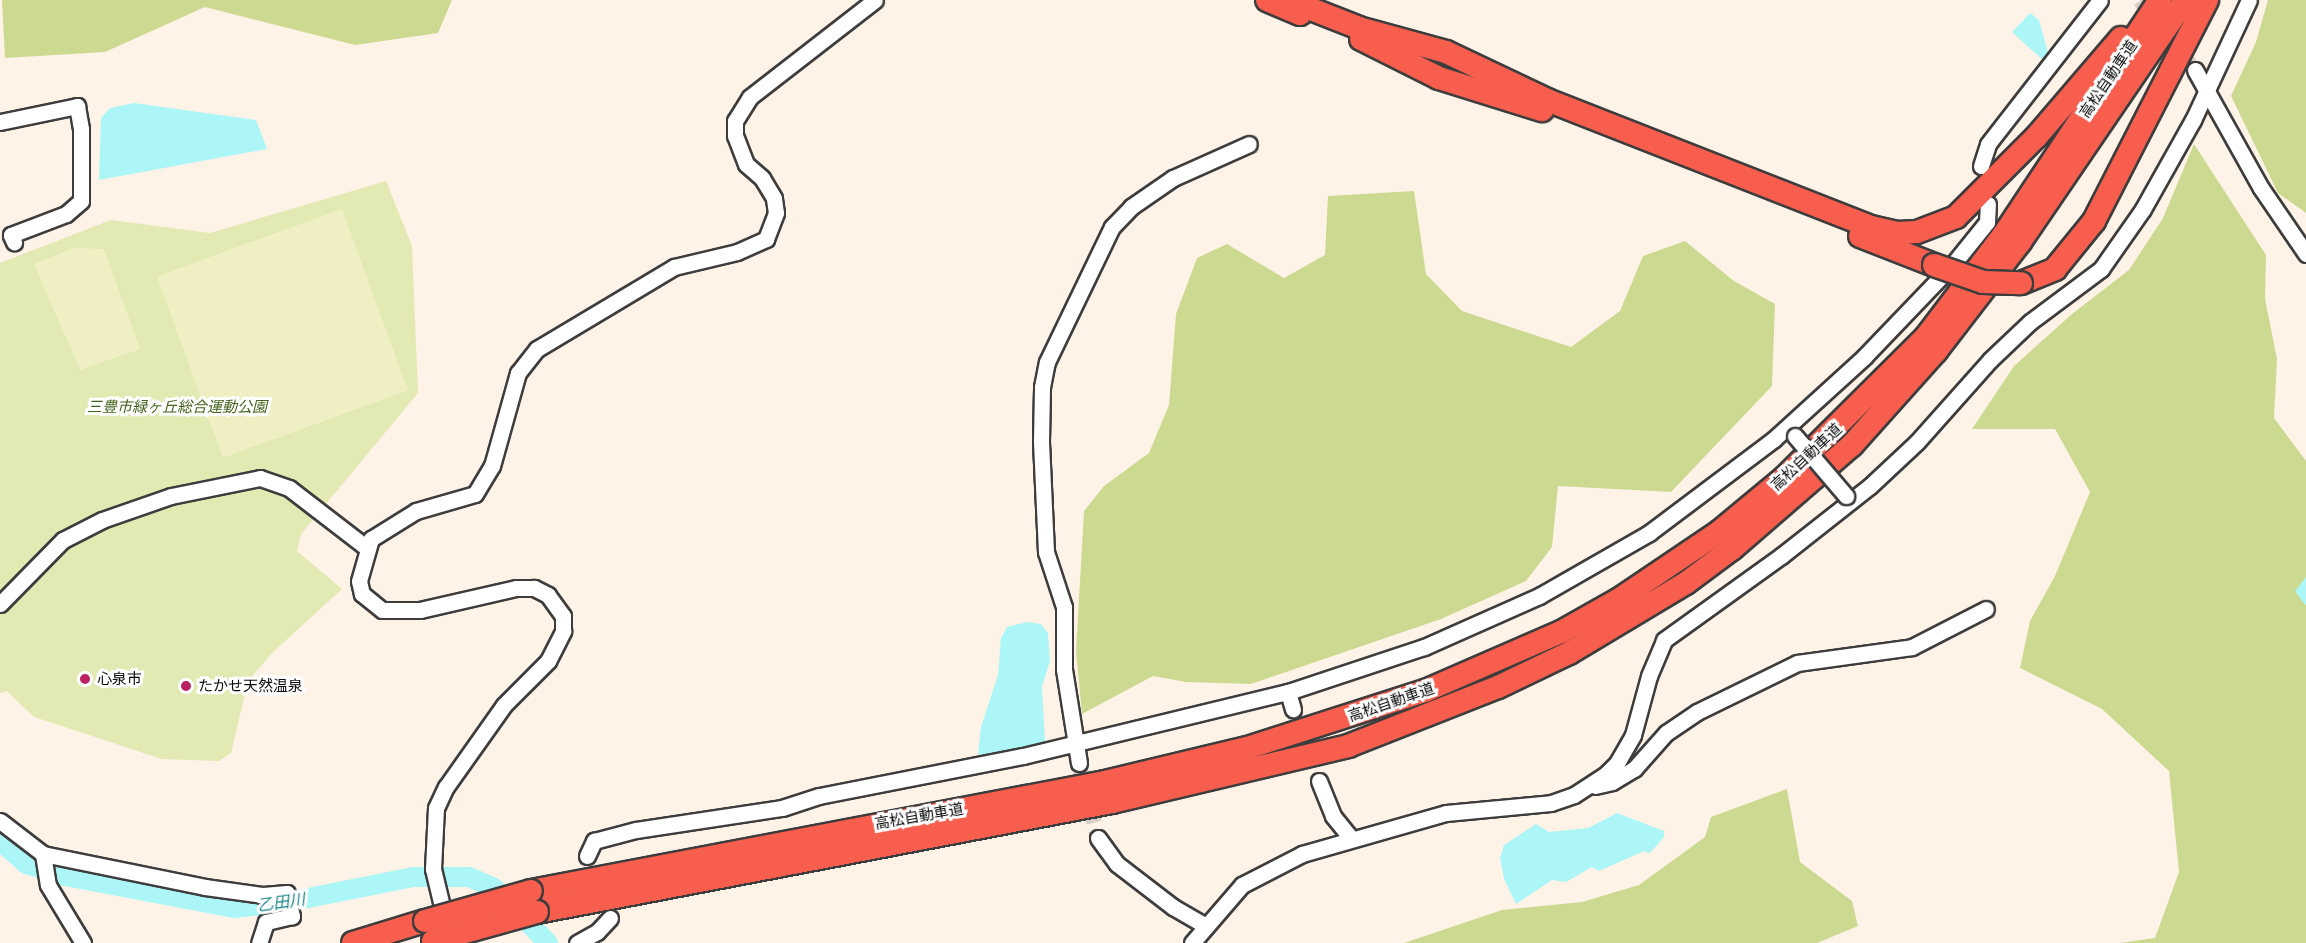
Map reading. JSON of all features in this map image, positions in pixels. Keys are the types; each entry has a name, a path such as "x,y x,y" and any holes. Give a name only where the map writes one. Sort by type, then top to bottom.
{"highway":[{"path":"1267,0 1439,78 1542,110 1934,265 1983,282 2021,283 2055,269 2094,221 2207,0"},
{"path":"1288,0 1359,28 1446,52 1558,104 1871,227 1897,233 1917,232 1956,217 2037,136 2155,0"},
{"name":"高松自動車道","path":"353,943 435,937 534,902 1106,782 1247,748 1425,691 1561,632 1674,565 1727,525 1784,478 1926,337 2005,233 2160,0"},
{"name":"高松自動車道","path":"534,902 1112,802 1348,746 1498,687 1569,653 1686,583 1733,549 1852,445 1936,351 2020,242 2184,0"}],"street":[{"path":"435,937 433,869 436,808 446,787 504,705 553,653 563,631 563,616 548,595 534,588 516,588 420,610 382,610 362,594 359,581 371,539 401,518 475,494 490,470 518,373 537,349 674,267 738,252 766,239 776,213 774,198 762,178 746,164 735,136 735,121 750,97 875,0"},
{"path":"1981,166 1988,144 2100,0"},
{"path":"1587,788 1617,763 1633,735 1649,676 1664,640 1781,556 1917,442 1990,360 2030,322 2100,269 2143,209 2208,88 2249,0"},
{"path":"2195,70 2208,88 2262,188 2306,254"},
{"path":"0,122 77,106 81,129 81,201 66,214 11,235 14,242"},
{"path":"1079,763 1064,669 1064,607 1046,552 1041,441 1042,387 1047,362 1112,227 1131,207 1173,178 1249,144"},
{"path":"587,856 594,841 636,830 743,816 819,796 1023,756 1077,741 1288,692 1424,646 1539,596 1648,532 1791,432 1954,263 1987,222 1988,204"},
{"path":"1791,432 1848,498"},
{"path":"0,604 63,540 102,520 171,496 260,478 289,488 367,548"},
{"path":"1192,943 1242,885 1259,873 1351,838 1446,813 1551,803 1587,788 1612,782 1634,769 1666,733 1697,712 1797,663 1912,647 1986,609"},
{"path":"1288,692 1293,709"},
{"path":"1319,781 1334,816 1351,838"},
{"path":"0,821 43,854 205,887 263,895 287,893 292,916 266,922 259,943"},
{"path":"1098,838 1117,864 1173,907 1206,926"},
{"path":"43,854 48,885 83,943"},
{"path":"578,942 597,932 610,918"}],"green space":[{"path":"2,0 452,0 438,33 355,45 205,7 105,52 5,58"},
{"path":"2268,0 2306,0 2306,213 2278,193 2231,96 2256,42"},
{"path":"2194,144 2266,255 2265,299 2277,359 2274,418 2306,461 2306,943 2120,943 2155,938 2179,872 2169,771 2102,709 2020,668 2030,621 2055,576 2090,492 2055,429 1972,429 2014,366 2072,314 2129,270 2163,218"},
{"name":"三豊市緑ヶ丘総合運動公園","path":"386,181 412,246 418,393 301,534 297,551 342,589 272,653 248,681 231,753 219,761 162,759 34,717 7,691 0,693 0,263 111,220 210,233"},
{"path":"1414,191 1426,274 1462,311 1571,347 1620,311 1643,256 1685,241 1734,281 1775,304 1772,386 1671,492 1558,486 1552,547 1526,581 1441,619 1251,684 1186,682 1153,676 1082,714 1076,651 1084,511 1104,486 1149,453 1169,405 1176,314 1197,258 1227,244 1284,278 1325,255 1328,196"},
{"path":"342,209 408,390 223,458 157,276"},
{"path":"73,248 104,249 140,349 80,370 34,264"},
{"path":"1787,789 1800,862 1852,901 1858,926 1817,943 1404,943 1502,910 1582,902 1639,885 1705,837 1711,817"}],"water":[{"path":"2030,13 2039,20 2049,56 2044,61 2012,32"},
{"path":"134,103 256,120 267,149 99,180 101,118 110,108"},
{"path":"2306,577 2306,604 2305,605 2295,591"},
{"path":"1027,622 1041,624 1048,633 1050,661 1042,687 1045,742 1014,753 987,757 978,754 981,727 998,675 1001,638 1007,627"},
{"path":"1617,813 1664,831 1664,837 1650,853 1644,851 1599,871 1592,867 1566,882 1552,880 1516,904 1504,879 1500,858 1504,845 1536,824 1549,832 1588,828"}],"waterway":[{"name":"乙田川","path":"0,841 26,864 65,876 234,908 283,903 413,877 469,877 494,888 548,943"}],"tunnel":[{"path":"2140,0 2195,70"},
{"path":"1293,709 1319,781"},
{"path":"1079,763 1098,838"}],"place":[{"name":"心泉市","path":"85,679"},
{"name":"たかせ天然温泉","path":"186,686"}]}
